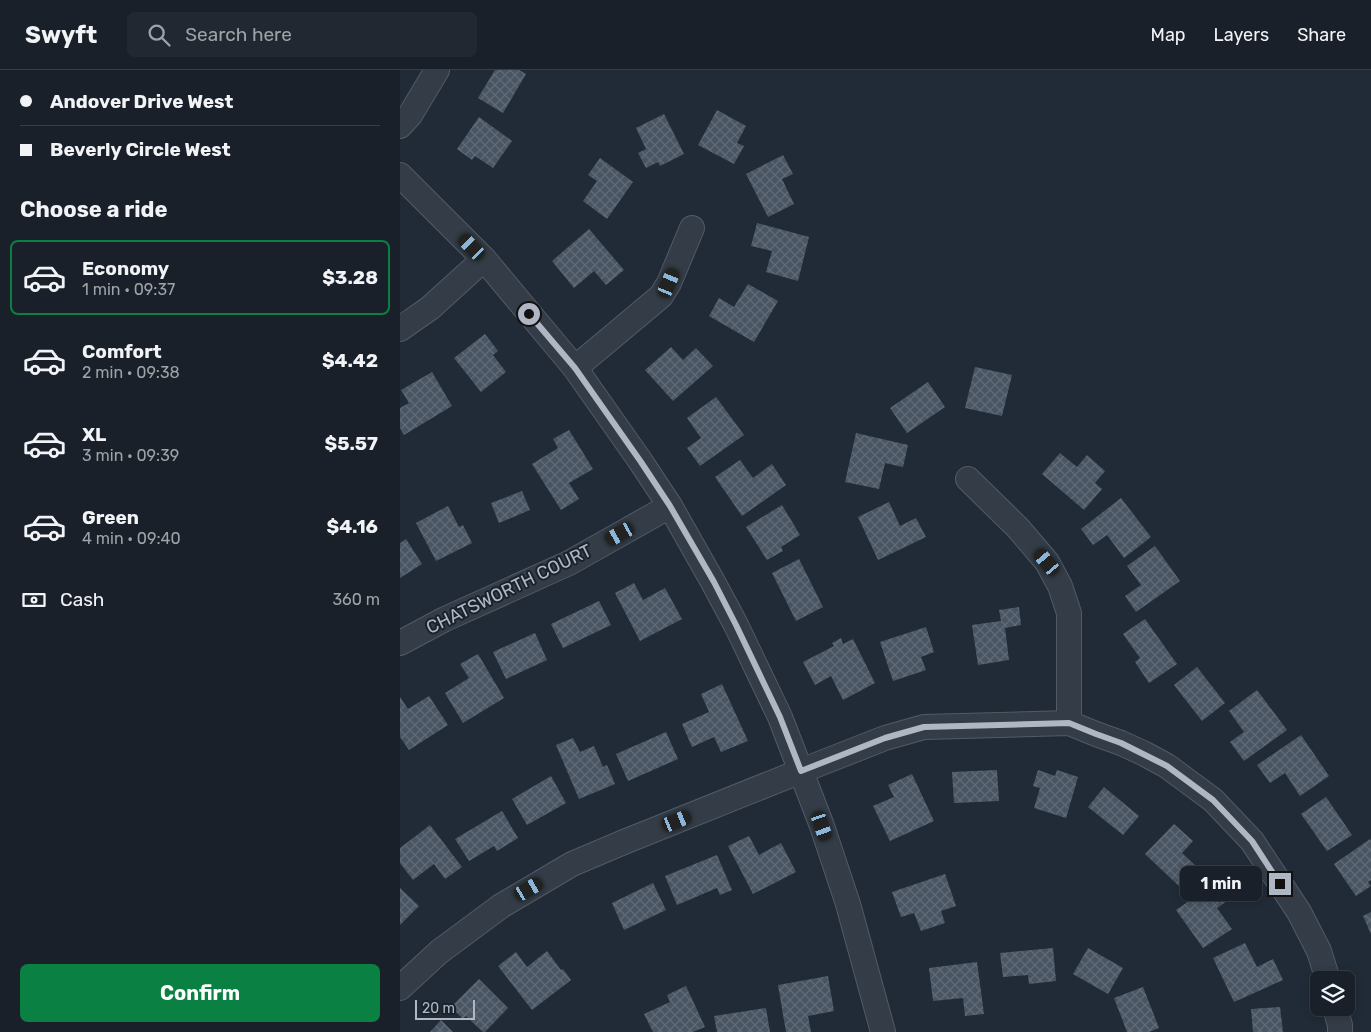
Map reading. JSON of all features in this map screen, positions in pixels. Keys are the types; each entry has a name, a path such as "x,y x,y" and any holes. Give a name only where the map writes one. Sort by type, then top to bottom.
{"street":[{"path":"400,126 410,115 437,70"},
{"path":"400,175 484,259 575,368 670,506 714,582 780,717 822,826 848,904 883,1032"},
{"path":"575,368 661,296 669,283 692,228"},
{"path":"400,329 430,308 484,259"},
{"path":"968,479 1018,528 1047,562 1060,586 1069,613 1069,723"},
{"name":"CHATSWORTH COURT","path":"400,643 446,619 570,563 670,506"},
{"path":"400,988 439,952 501,906 572,864 801,771 885,738 924,727 1069,723 1121,743 1160,762 1213,800 1252,841 1299,912 1319,951 1325,971"},
{"path":"1337,1016 1340,1032"}],"building":[{"path":"495,70 519,70 526,74 503,113 478,98"},
{"path":"717,110 746,126 737,143 744,146 734,164 698,145"},
{"path":"664,114 684,154 660,166 658,162 646,168 638,153 646,149 636,128"},
{"path":"479,117 512,141 493,168 475,156 472,160 457,149"},
{"path":"783,155 793,174 782,179 794,204 768,217 746,174"},
{"path":"600,158 633,182 607,219 583,201 597,181 588,175"},
{"path":"757,223 809,237 798,281 766,272 772,251 751,246"},
{"path":"589,229 624,270 606,285 594,271 574,288 552,261"},
{"path":"748,284 778,301 754,342 709,316 719,298 734,307"},
{"path":"485,334 498,351 493,355 506,372 481,392 454,358"},
{"path":"671,347 683,360 696,348 713,366 673,401 645,370"},
{"path":"975,367 1012,375 1002,416 965,408"},
{"path":"432,372 452,406 404,435 400,428 400,408 409,403 401,390"},
{"path":"928,382 945,407 907,433 890,408"},
{"path":"716,397 744,435 700,466 687,448 701,438 687,418"},
{"path":"569,430 593,469 569,483 579,499 561,510 532,464 558,448 553,439"},
{"path":"856,433 908,445 903,467 885,463 879,489 845,482"},
{"path":"1060,453 1077,467 1087,455 1105,471 1095,483 1102,489 1084,510 1042,474"},
{"path":"740,460 753,478 772,464 786,485 742,516 715,477"},
{"path":"522,491 530,510 499,523 491,503"},
{"path":"1121,498 1151,537 1124,558 1107,535 1093,545 1081,529"},
{"path":"889,502 900,526 916,518 926,537 878,560 858,517"},
{"path":"782,505 800,535 781,547 783,551 767,560 746,527"},
{"path":"448,506 459,527 463,525 472,543 436,561 416,523"},
{"path":"406,539 422,564 400,578 400,543"},
{"path":"1155,546 1180,581 1136,612 1125,596 1141,585 1127,566"},
{"path":"799,559 823,607 796,621 772,573"},
{"path":"634,583 643,600 665,588 682,619 640,641 615,593"},
{"path":"599,601 611,625 563,648 551,624"},
{"path":"1019,607 1021,625 1005,628 1009,660 978,665 972,625 1001,621 999,610"},
{"path":"1145,619 1177,664 1149,683 1135,662 1140,658 1123,634"},
{"path":"926,627 934,652 921,657 926,670 893,681 880,642"},
{"path":"535,633 547,660 506,679 493,652"},
{"path":"841,638 843,644 853,639 875,683 843,700 831,676 815,685 803,662 834,646 832,643"},
{"path":"478,654 504,698 463,723 445,693 469,678 460,664"},
{"path":"1197,667 1225,703 1202,721 1174,685"},
{"path":"722,684 748,741 721,752 714,737 692,747 682,724 709,712 701,694"},
{"path":"1257,690 1287,730 1244,761 1230,742 1244,732 1229,711"},
{"path":"429,696 448,725 409,750 400,737 400,697 408,709"},
{"path":"666,732 678,759 628,781 616,754"},
{"path":"1301,735 1329,776 1300,796 1285,773 1270,783 1257,765"},
{"path":"573,738 580,752 594,746 603,767 607,765 615,784 579,799 556,745"},
{"path":"997,770 999,801 954,803 952,772"},
{"path":"1038,770 1055,776 1057,770 1078,777 1066,818 1034,808 1040,788 1033,786"},
{"path":"912,774 934,821 890,841 873,806 894,797 888,785"},
{"path":"551,776 566,803 527,825 512,799"},
{"path":"1104,787 1139,816 1123,835 1088,807"},
{"path":"1326,797 1352,835 1327,851 1301,814"},
{"path":"502,811 518,838 497,851 494,846 469,861 455,839"},
{"path":"1174,824 1193,841 1182,853 1200,870 1182,889 1145,854"},
{"path":"430,825 462,867 445,879 434,864 413,880 400,863 400,848"},
{"path":"749,836 759,855 781,843 796,872 753,894 728,846"},
{"path":"1370,839 1371,880 1368,882 1371,886 1356,896 1334,864"},
{"path":"717,855 732,890 720,895 717,888 677,905 665,876"},
{"path":"945,874 956,906 941,911 945,923 921,931 914,913 901,917 892,892"},
{"path":"1221,879 1233,897 1217,908 1232,929 1203,948 1176,910"},
{"path":"653,883 666,910 624,930 612,903"},
{"path":"400,888 419,906 400,925"},
{"path":"1371,912 1371,934 1363,916"},
{"path":"1245,943 1257,967 1273,959 1283,980 1234,1002 1213,958"},
{"path":"1053,948 1056,981 1029,984 1028,975 1003,977 1000,953"},
{"path":"1088,948 1123,968 1108,994 1073,974"},
{"path":"547,951 571,980 532,1010 498,966 516,952 527,967"},
{"path":"977,962 984,1014 965,1016 963,998 933,1001 929,968"},
{"path":"828,976 834,1011 808,1016 811,1032 786,1032 778,985"},
{"path":"479,979 508,1008 485,1032 466,1016 463,1019 451,1007"},
{"path":"686,986 705,1027 693,1032 653,1032 644,1014 670,1002 667,995"},
{"path":"1143,987 1159,1028 1149,1032 1127,1032 1114,998"},
{"path":"1280,1007 1283,1032 1253,1032 1251,1009"},
{"path":"766,1008 770,1032 717,1032 714,1016"},
{"path":"441,1020 453,1032 430,1032"}],"route":[{"path":"529,314 575,368 670,506 714,582 736,625 780,717 801,771 885,738 924,727 1069,723 1145,754 1167,766 1213,800 1252,841 1280,884"}]}
